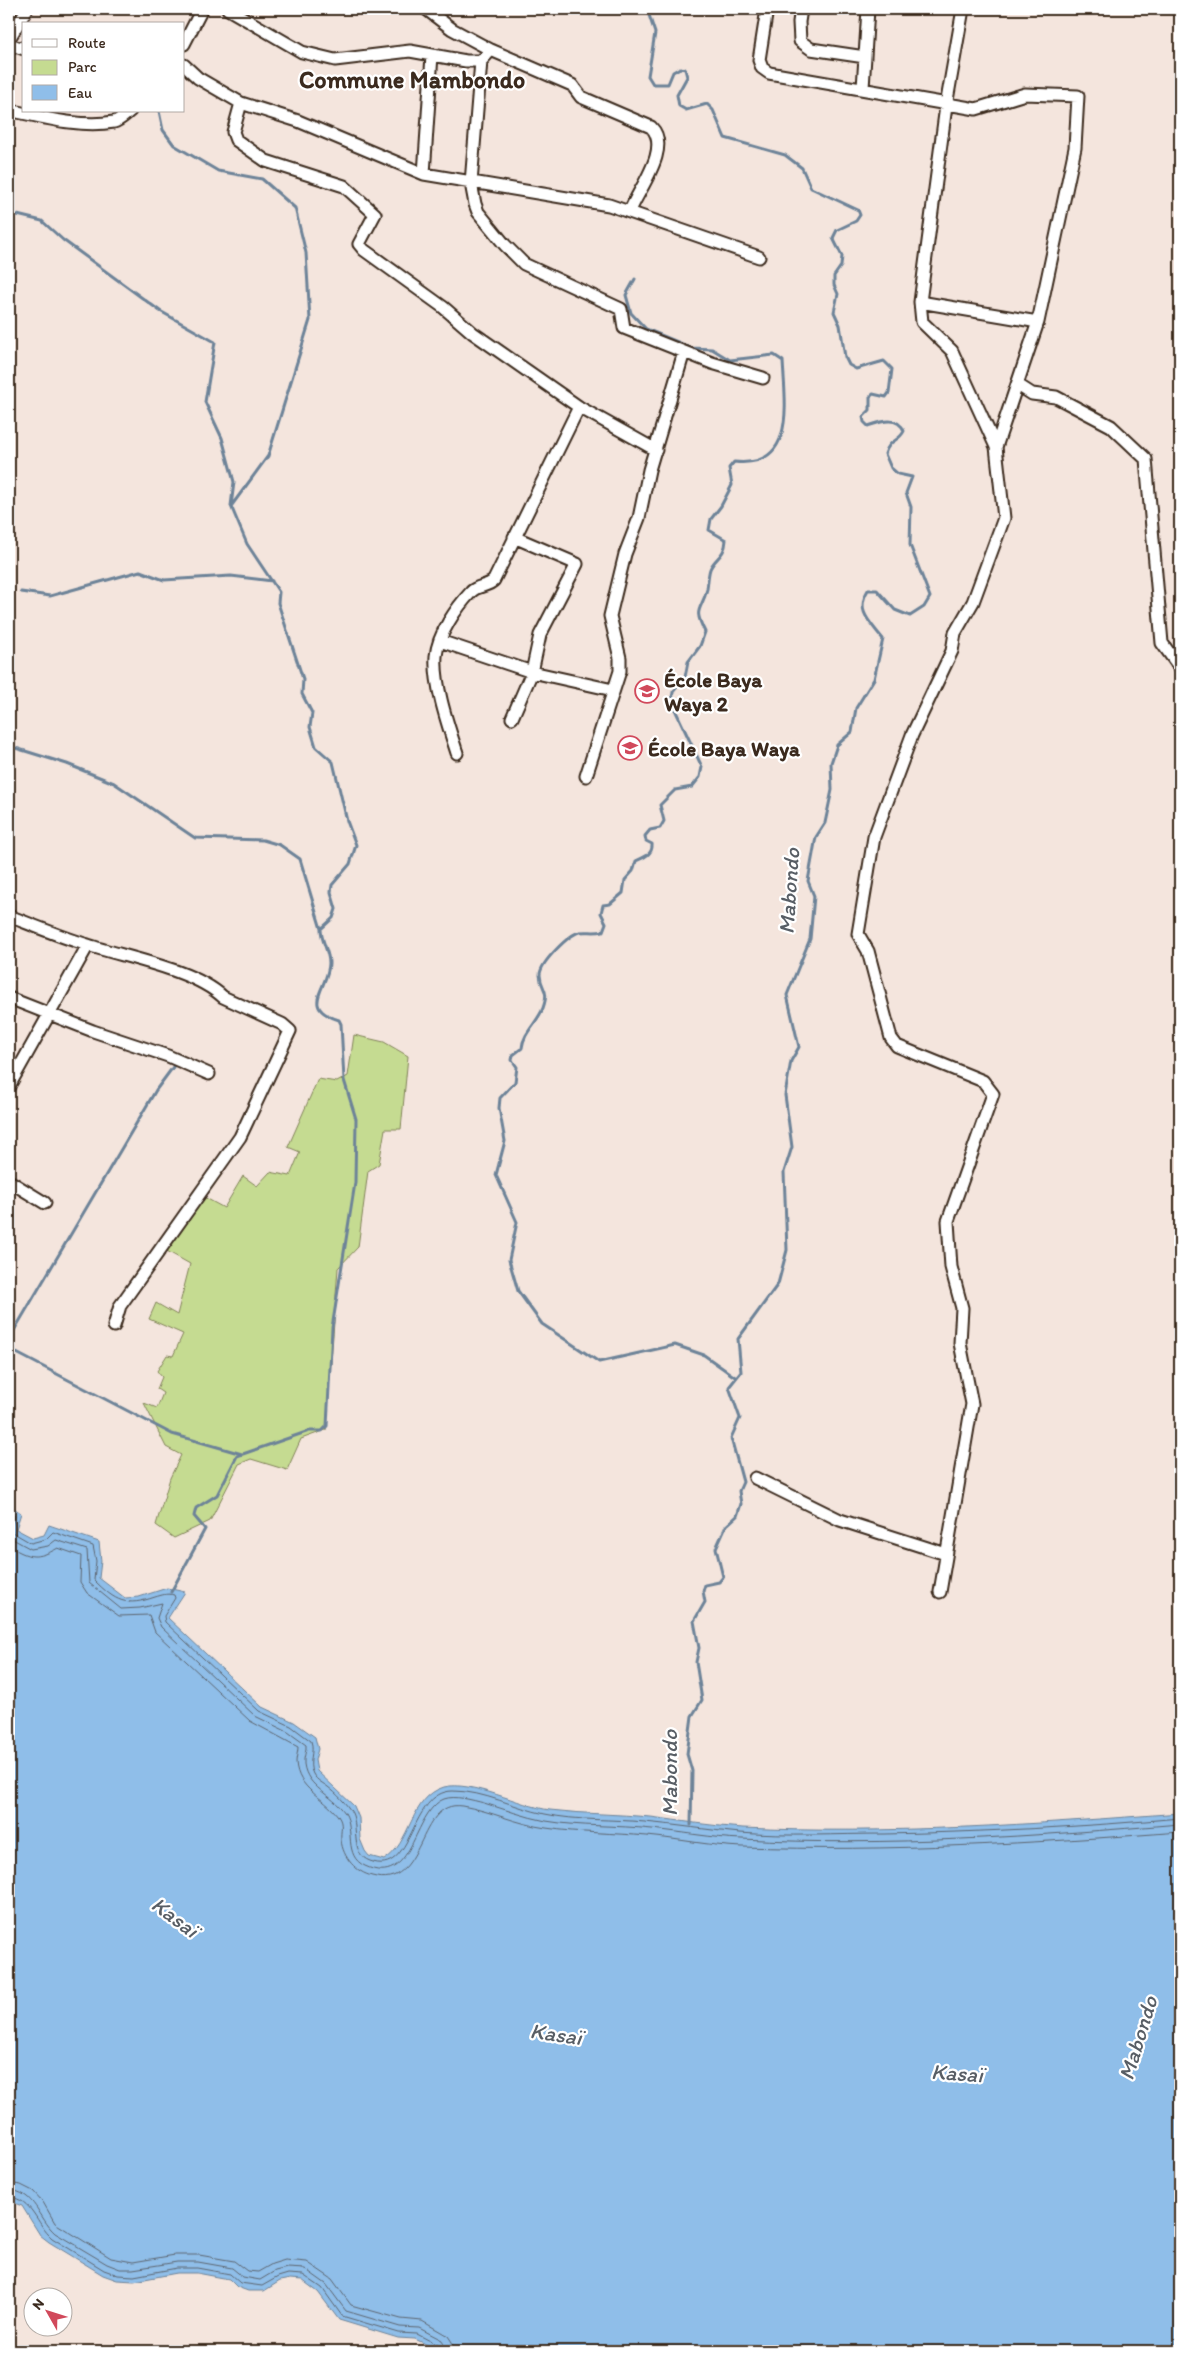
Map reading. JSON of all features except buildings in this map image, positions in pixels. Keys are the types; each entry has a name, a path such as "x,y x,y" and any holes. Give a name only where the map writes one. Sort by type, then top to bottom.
{"street":[{"path":"9,39 27,9"},
{"path":"185,42 202,9"},
{"path":"228,9 302,52 336,60 410,51 466,61 481,61"},
{"path":"426,9 452,30 491,50 572,85 581,96 651,127 656,133 659,144 657,158 630,211"},
{"path":"767,9 759,60 762,68 769,73 863,88 946,106 976,109 1025,94 1078,96 1075,148 1038,322 996,447"},
{"path":"801,9 799,22 800,41 811,49 865,57"},
{"path":"863,88 868,9"},
{"path":"940,1592 972,1404 960,1343 962,1308 950,1267 948,1221 993,1094 983,1081 897,1046 890,1038 868,951 858,934 874,837 912,735 952,651 955,633 973,602 1004,518 996,447 952,351 922,322 920,302 946,106 963,9"},
{"path":"9,44 22,48"},
{"path":"491,50 481,61 472,183 478,212 504,244 524,264 621,309 624,328 712,363 763,378"},
{"path":"424,174 432,55"},
{"path":"185,66 198,78 241,103 298,121 424,174 609,204 759,257"},
{"path":"241,103 233,132 236,140 266,161 344,186 375,214 359,244 364,250 443,307 473,332 579,407 656,450"},
{"path":"9,110 79,123 116,122 129,112"},
{"path":"920,302 1038,322"},
{"path":"586,776 620,671 610,616 625,554 639,518 649,470 684,352"},
{"path":"1018,385 1032,394 1056,397 1111,426 1146,459 1162,643 1180,668"},
{"path":"457,753 441,702 436,656 440,641 472,591 491,584 494,580 579,407"},
{"path":"512,718 532,672 540,635 577,564 514,537"},
{"path":"440,641 532,672 613,690"},
{"path":"9,916 88,945 164,967 216,990 223,997 282,1024 290,1031 240,1137 120,1306 114,1326"},
{"path":"9,1086 88,945"},
{"path":"9,998 50,1015 168,1056 209,1074"},
{"path":"9,1181 45,1204"},
{"path":"755,1478 840,1520 946,1554"}],"green space":[{"path":"354,1035 384,1042 408,1056 401,1129 385,1129 379,1164 368,1171 358,1247 338,1268 326,1430 301,1439 287,1470 251,1459 239,1464 210,1521 174,1538 156,1525 170,1478 181,1455 166,1447 144,1403 157,1408 163,1393 157,1389 162,1377 157,1371 167,1355 173,1356 183,1334 149,1319 156,1303 177,1315 190,1264 165,1250 202,1196 224,1208 243,1176 257,1186 270,1172 290,1176 300,1152 288,1147 318,1079 337,1082 348,1076"}],"water":[{"name":"Kasaï","path":"9,1505 21,1513 16,1529 33,1538 44,1535 49,1525 99,1542 101,1561 99,1578 125,1598 139,1597 167,1588 185,1592 168,1618 262,1707 294,1722 315,1737 318,1749 315,1760 317,1771 354,1806 359,1818 360,1839 365,1851 369,1856 384,1860 393,1853 400,1843 424,1800 433,1792 444,1787 455,1786 482,1790 550,1810 651,1817 743,1828 797,1830 907,1829 1180,1813 1180,2351 440,2351 415,2339 398,2338 339,2320 318,2292 302,2280 290,2279 280,2281 264,2291 248,2291 237,2287 229,2279 197,2273 177,2273 134,2281 117,2280 103,2275 49,2242 40,2235 22,2206 9,2201"}],"waterway":[{"name":"Mabondo","path":"647,9 655,33 648,76 653,84 668,84 673,72 680,68 685,69 687,77 677,95 679,106 686,110 707,104 713,110 725,138 785,155 802,168 811,188 858,210 860,215 856,221 837,230 833,238 842,256 841,266 834,276 834,285 838,294 834,312 840,325 845,357 849,365 856,369 884,361 892,369 889,393 886,397 873,394 870,397 870,410 863,417 864,422 868,426 893,421 898,423 904,431 902,435 891,443 885,454 891,468 898,474 912,477 906,493 911,507 910,545 930,597 924,607 910,616 895,610 877,590 868,590 864,597 863,604 866,616 883,639 874,679 856,708 852,732 837,745 831,763 832,790 825,823 816,837 808,881 814,896 810,939 787,995 799,1047 791,1061 785,1095 792,1147 784,1172 787,1250 778,1284 738,1339 741,1372 729,1387 740,1418 731,1438 743,1482 739,1491 741,1504 737,1516 726,1526 716,1548 723,1577 719,1582 705,1585 703,1591 705,1602 694,1621 699,1648 696,1662 702,1700 692,1716 687,1754 692,1771 691,1825"},
{"path":"159,112 163,130 174,145 218,171 262,179 295,208 306,253 310,320 268,456 232,505"},
{"path":"9,213 42,221 63,240 160,311 215,342 205,402 222,438 234,482 231,506 247,544 279,592 278,603 303,679 302,694 312,713 310,727 316,747 333,762 347,821 356,845 350,864 332,885 331,892 336,909 333,918 321,929 329,963 318,1003 320,1009 327,1015 339,1020 341,1024 344,1080 356,1119 355,1183 332,1328 327,1426 322,1431 309,1431 237,1456 217,1495 196,1508 194,1516 205,1529 171,1592"},
{"path":"635,279 626,295 631,313 646,329 692,348 712,349 730,360 774,355 783,361 785,395 783,429 778,444 769,455 754,461 734,462 729,468 732,485 721,506 711,519 709,530 726,540 725,546 710,569 707,589 699,609 699,618 705,632 700,646 688,662 685,677 673,692 672,703 702,767 700,777 692,787 675,790 660,805 664,821 660,828 650,830 645,836 646,841 652,844 650,853 636,861 633,871 625,880 623,893 610,904 603,905 601,913 606,923 603,931 575,934 556,950 541,970 540,975 546,997 543,1008 525,1037 522,1048 513,1055 512,1060 517,1067 515,1082 500,1098 499,1108 505,1141 496,1175 517,1222 509,1260 518,1291 542,1324 599,1362 675,1345 704,1355 735,1377"},
{"path":"21,592 50,596 140,571 164,580 231,576 272,581"},
{"path":"9,746 67,764 114,783 195,838 263,840 280,845 300,859 321,929"},
{"path":"9,1339 156,1090 173,1067"},
{"path":"9,1349 172,1434 242,1454"}],"place":[{"name":"École Baya Waya 2","path":"647,691"},
{"name":"École Baya Waya","path":"630,748"}],"district":[{"name":"Commune Mambondo","path":"412,79"}]}
